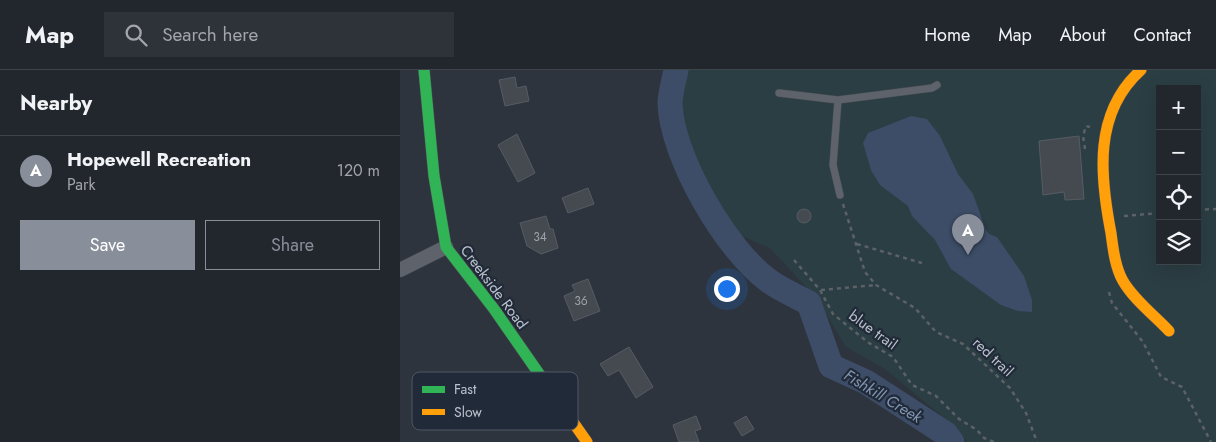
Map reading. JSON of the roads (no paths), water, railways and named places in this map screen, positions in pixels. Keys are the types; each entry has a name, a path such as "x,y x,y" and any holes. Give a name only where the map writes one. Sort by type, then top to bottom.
{"street":[{"name":"Creekside Road","path":"424,70 434,176 446,247 450,255 494,309 538,372"},
{"path":"1141,70 1129,80 1112,110 1104,136 1104,169 1109,218 1121,280 1169,331"},
{"path":"400,270 446,247"},
{"name":"Creekside Road","path":"578,429 587,442"}],"lane":[{"path":"779,93 838,100 932,88 937,85"},
{"path":"838,100 833,165 840,195"}],"water":[{"path":"911,116 927,119 940,136 958,174 973,194 986,230 989,234 997,237 1024,276 1032,300 1032,312 1018,311 1001,305 951,269 935,240 912,216 908,206 880,185 871,170 863,143 868,133"}],"waterway":[{"name":"Fishkill Creek","path":"676,70 670,104 673,126 680,150 704,201 736,248 752,267 769,281 809,303 831,366 866,382 946,434 952,442"}],"place":[{"name":"Hopewell Recreation","path":"968,255"}]}
